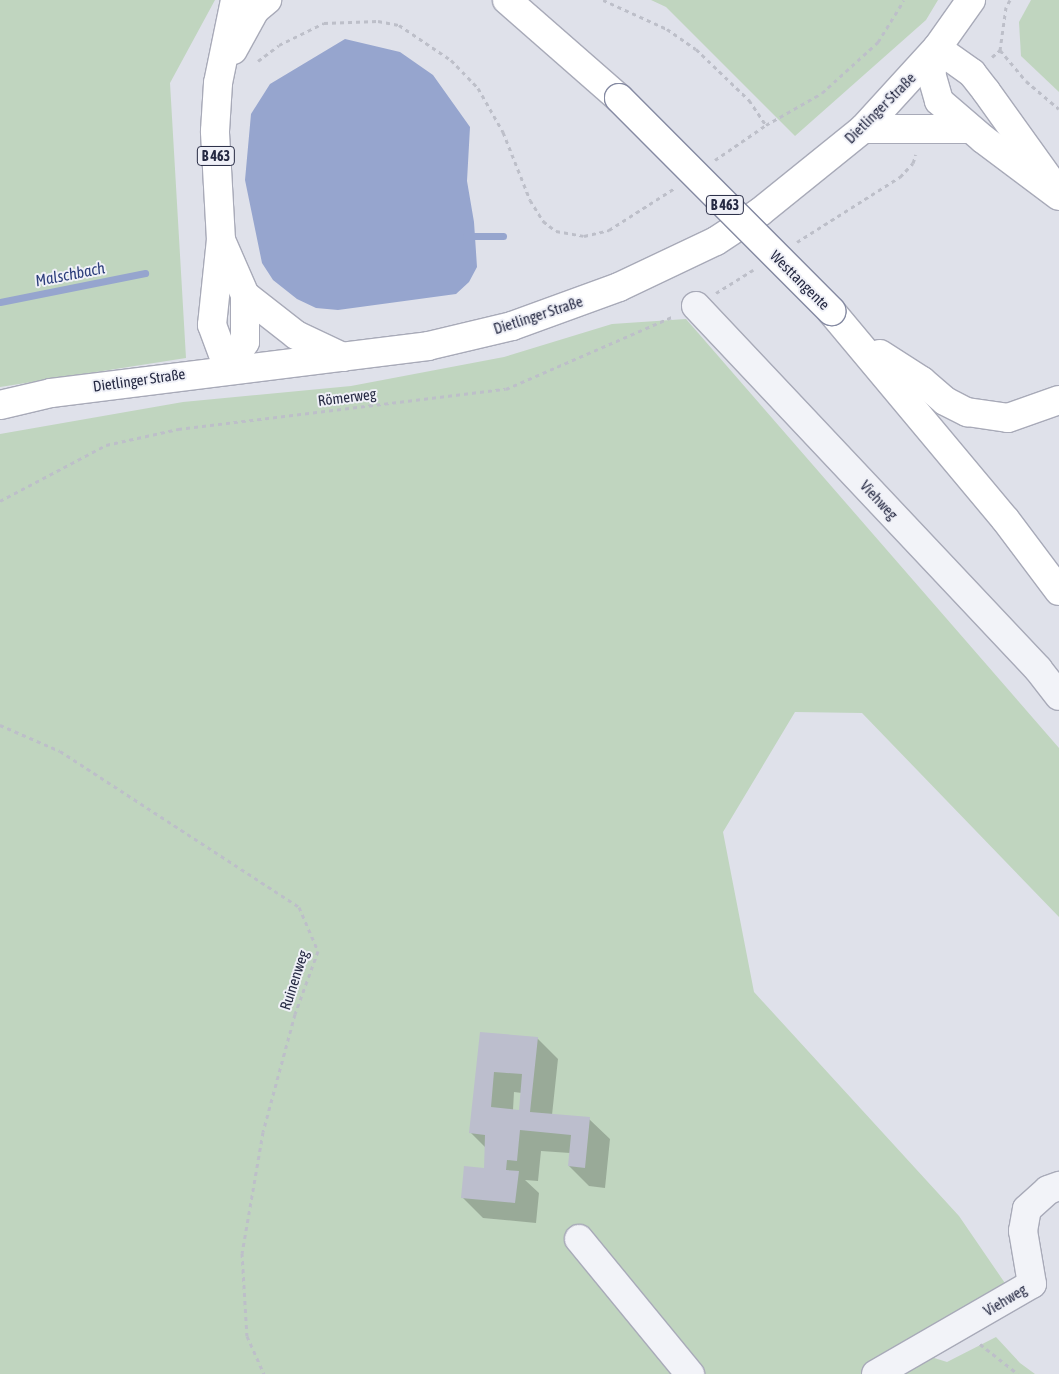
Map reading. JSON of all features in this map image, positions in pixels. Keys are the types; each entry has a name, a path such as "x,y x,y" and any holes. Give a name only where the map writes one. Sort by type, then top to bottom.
{"main road":[{"name":"B 463","path":"228,368 212,325 221,240 215,131 220,73 236,0"},
{"name":"B 463","path":"220,73 255,10 267,0"},
{"name":"B 463","path":"494,0 515,7"},
{"name":"Dietlinger Straße","path":"0,405 51,392 228,368 343,357 428,346 512,326 619,288 716,241 760,212 863,129 937,48 971,0"},
{"name":"Westtangente","path":"515,7 619,98 831,311 1005,519 1059,591"},
{"path":"937,48 972,73 1059,194 970,129 939,101 931,73 937,48"},
{"path":"863,129 920,127 970,129"},
{"name":"B 463","path":"221,240 245,295 245,342 228,368"},
{"name":"B 463","path":"245,295 296,335 343,357"},
{"name":"B 463","path":"855,338 922,381 946,401 967,412 1008,418 1059,400"}],"street":[{"name":"Viehweg","path":"696,306 1038,669 1059,696"},
{"name":"Viehweg","path":"876,1374 960,1328 1032,1284 1022,1232 1026,1209 1048,1190 1059,1186"},
{"path":"579,1239 690,1374"}],"path":[{"path":"603,0 667,29 696,49 749,100 766,125"},
{"path":"788,114 822,94 878,42 904,0"},
{"path":"972,73 1000,50 1006,7 1010,0"},
{"path":"252,66 279,45 324,23 378,21 399,25 451,60 478,88 503,132 530,200 543,221 556,231 584,236"},
{"path":"1000,50 1016,70 1059,109"},
{"path":"794,244 900,177 913,164 920,127"},
{"name":"Römerweg","path":"0,501 106,445 178,429 506,389 696,306 761,265"},
{"name":"Ruinenweg","path":"0,725 60,751 299,908 318,951 295,1014 263,1132 242,1253 247,1336 264,1374"},
{"path":"960,1328 1018,1374"}],"green space":[{"path":"0,0 215,0 170,83 186,358 0,387"},
{"path":"651,0 938,0 926,20 795,136 666,7"},
{"path":"1031,0 1059,0 1059,92 1021,56 1019,22"},
{"path":"686,319 1059,748 1059,917 862,713 795,712 723,832 754,992 959,1216 1009,1289 896,1346 947,1362 996,1337 1020,1363 1035,1374 0,1374 0,434 183,402 351,386 504,357 612,324"}],"water":[{"path":"345,39 400,52 433,75 470,127 467,181 474,222 477,267 469,282 456,294 338,310 316,308 297,299 273,280 262,263 245,180 251,114 270,84"}],"building":[{"path":"480,1032 538,1037 530,1112 590,1117 585,1168 568,1166 571,1135 520,1130 517,1161 507,1160 506,1170 519,1171 515,1203 461,1198 464,1166 484,1168 485,1135 469,1133","holes":["494,1072 522,1074 519,1110 491,1107"]}],"waterway":[{"name":"Malschbach","path":"466,236 503,236"},
{"name":"Malschbach","path":"0,302 145,273"}]}
